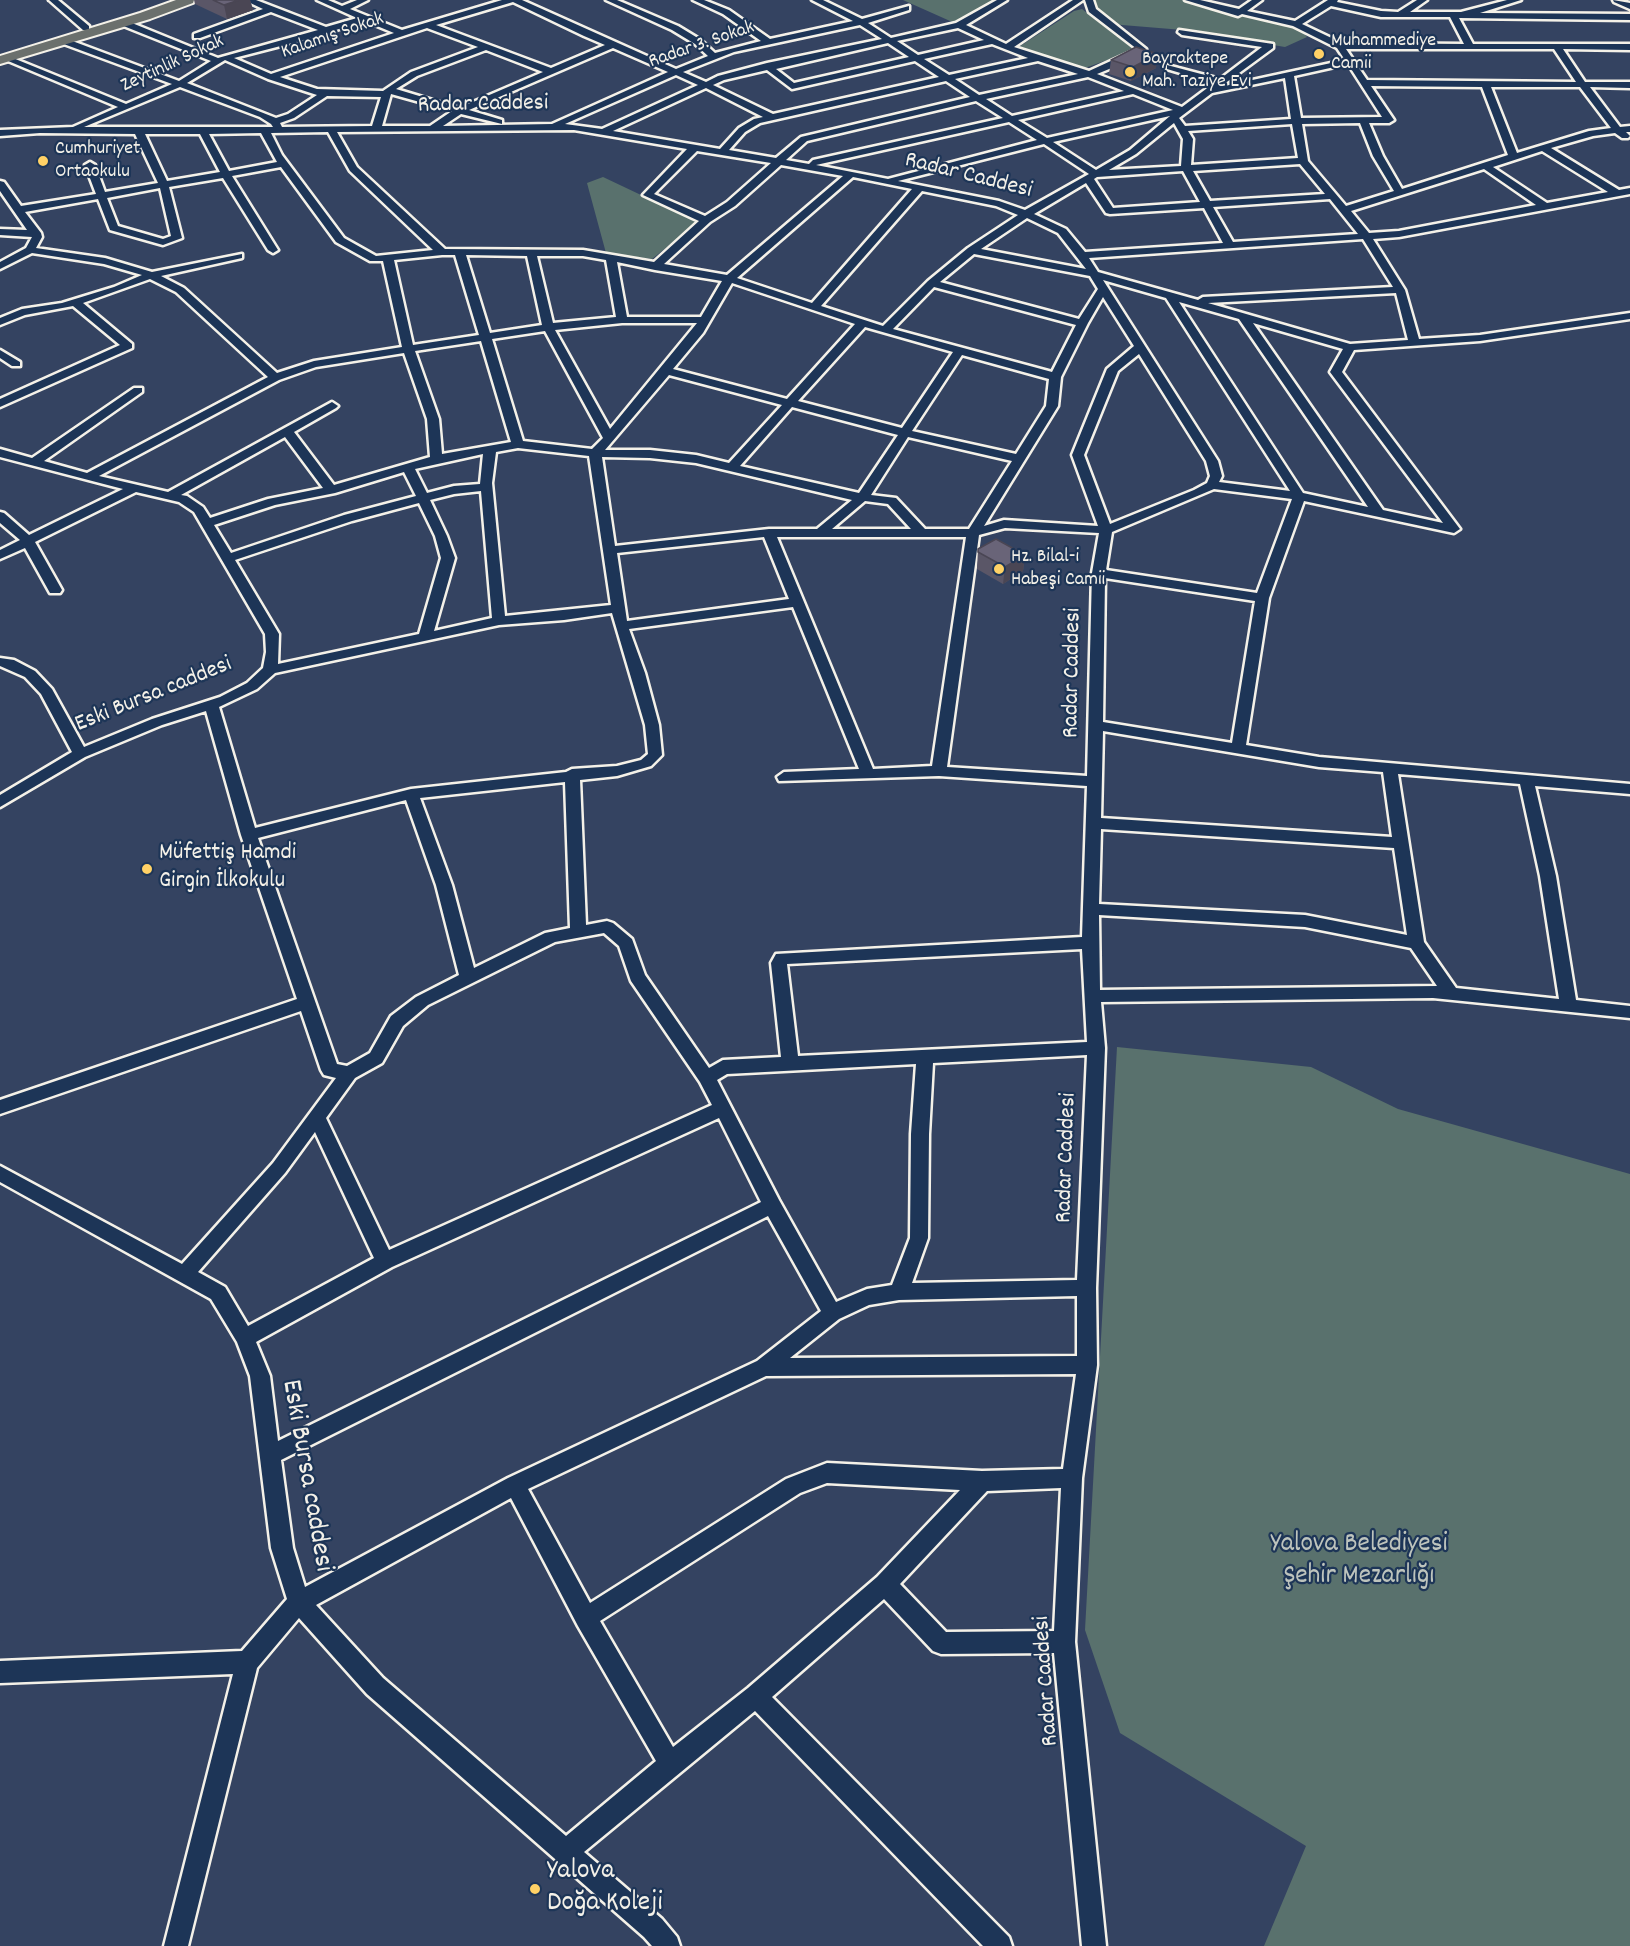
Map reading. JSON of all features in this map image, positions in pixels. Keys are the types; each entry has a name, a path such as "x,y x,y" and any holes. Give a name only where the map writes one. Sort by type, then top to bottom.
{"main road":[{"path":"2,57 170,0"},
{"path":"2,57 64,41 188,0"}],"street":[{"path":"53,0 86,28"},
{"path":"248,0 326,30"},
{"path":"321,0 402,33"},
{"path":"344,8 364,0"},
{"path":"466,0 485,8"},
{"path":"513,0 706,85 771,117"},
{"name":"Kalamış Sokak","path":"271,77 427,25 513,0"},
{"path":"610,0 675,28 698,42 714,57"},
{"path":"697,0 726,12 768,42"},
{"path":"816,0 861,22 1044,141 1092,176 1110,211 1333,196"},
{"path":"605,131 721,78 959,25 1003,0"},
{"path":"1007,48 1079,0"},
{"path":"655,267 706,220 731,204 804,139 1089,74 1138,54 1142,49 1092,10 1089,0"},
{"path":"1238,13 1258,0"},
{"path":"1399,15 1424,0"},
{"path":"1454,16 1517,0"},
{"path":"1617,0 1630,6"},
{"path":"1196,1 1238,13 1296,24 1340,46 1630,47"},
{"path":"1296,24 1332,1 1372,13 1399,15 1630,17"},
{"name":"Radar 3. Sokak","path":"552,128 675,72 714,57 768,42 861,22 906,8"},
{"path":"197,36 272,9"},
{"path":"1454,16 1470,46"},
{"name":"Zeytinlik Sokak","path":"68,130 126,108 178,84 221,59 365,18"},
{"path":"124,22 221,59 324,94 387,92 516,127"},
{"path":"427,25 550,70"},
{"path":"959,25 1007,48 1134,91 1179,113"},
{"path":"885,330 933,283 972,250 1028,213 1133,152 1179,113 1270,46 1182,32"},
{"path":"64,41 178,84 273,128 284,164 340,240 374,259 442,252 583,253 729,279 885,330 1056,377"},
{"path":"767,66 792,86 993,41"},
{"path":"430,129 459,111 550,70 613,45"},
{"path":"376,130 387,92 414,74 488,46"},
{"path":"1182,129 1297,121 1389,120 1340,46"},
{"path":"1557,47 1618,130 1630,140"},
{"path":"2,57 126,108"},
{"path":"722,152 742,130 757,121 829,103 1039,58"},
{"path":"1210,92 1351,61"},
{"path":"1170,67 1222,82"},
{"path":"1290,74 1303,161 1366,236 1400,290 1415,344"},
{"path":"803,83 812,90"},
{"path":"1365,83 1630,85"},
{"path":"1485,84 1513,156"},
{"path":"801,166 1134,91"},
{"path":"273,128 324,94"},
{"path":"821,96 829,103"},
{"path":"1179,113 1182,129 1188,139 1185,168 1230,245"},
{"path":"886,181 1044,141 1179,113"},
{"path":"1363,120 1378,156 1399,192"},
{"name":"Radar Caddesi","path":"0,133 68,130 203,131 273,128 376,130 574,127 851,174 999,204 1028,213 1062,231 1082,255 1212,461 1216,476 1212,485"},
{"path":"1344,210 1542,147 1592,133 1630,129"},
{"path":"331,130 353,169 442,252"},
{"path":"90,165 114,228 163,242 177,238 164,185 139,131"},
{"path":"203,131 225,173 273,250"},
{"path":"695,147 648,195 706,220"},
{"path":"1542,147 1617,193"},
{"path":"1092,176 1303,161"},
{"path":"18,210 284,164"},
{"path":"1484,165 1544,206"},
{"path":"249,835 411,794 572,774 617,771 646,763 655,755 652,725 638,673 621,626 596,453 697,333 729,279 851,174"},
{"path":"0,184 37,237 30,250 0,266"},
{"path":"814,307 920,187"},
{"path":"1082,255 1366,236 1426,229 1630,191"},
{"path":"0,232 36,233"},
{"path":"30,250 105,261 151,275 180,290 275,378"},
{"path":"972,250 1094,274 1350,347 1479,338 1630,316"},
{"path":"531,252 548,327 609,438"},
{"path":"460,253 519,444"},
{"path":"0,322 22,312 75,302 118,289 151,275 238,256"},
{"path":"388,258 408,349 433,419 436,459"},
{"path":"611,259 622,320"},
{"path":"933,283 1082,323"},
{"path":"939,771 973,533 1052,406 1056,377 1082,323 1103,289"},
{"path":"1190,301 1400,290"},
{"path":"1170,296 1299,496"},
{"path":"0,403 128,346 75,302"},
{"path":"1243,316 1377,511"},
{"path":"88,477 275,378 314,364 548,327 622,320 704,320"},
{"path":"732,467 863,322"},
{"path":"1106,530 1078,455 1113,369 1140,347"},
{"path":"611,550 768,533 973,533 1004,524 1106,530 1198,493 1212,485 1299,496 1454,529 1336,372 1350,347"},
{"path":"820,533 863,497 959,351"},
{"path":"0,353 16,364"},
{"path":"666,370 906,433 1020,459"},
{"path":"33,463 138,390"},
{"path":"171,495 332,406"},
{"path":"287,431 331,490"},
{"path":"207,523 272,502 331,490 436,459 519,444 596,453 650,454 696,459 863,497 892,501 921,532"},
{"path":"490,449 487,487 499,621"},
{"name":"Eski Bursa caddesi","path":"0,453 88,477 171,495 183,499 199,510 272,634 273,652 270,670 252,686 225,700 157,722 80,754 0,802"},
{"path":"0,464 17,458"},
{"path":"408,467 441,536 448,558 425,638"},
{"path":"227,558 348,518 454,490 487,487"},
{"path":"0,555 135,488"},
{"path":"1238,750 1262,598 1299,496"},
{"path":"0,516 28,541 55,590"},
{"name":"Radar Caddesi","path":"1094,1946 1064,1642 1072,1478 1087,1365 1086,1288 1096,1048 1090,943 1099,573 1106,530"},
{"path":"768,533 868,774"},
{"path":"1099,573 1262,598"},
{"path":"621,626 797,602"},
{"path":"270,670 499,621 564,616 620,608"},
{"path":"0,662 9,663 30,674 41,686 58,711 80,754"},
{"path":"211,704 249,835 330,1070 349,1073"},
{"path":"1095,725 1238,750 1390,770 1630,789"},
{"path":"1390,770 1416,943 1451,994"},
{"path":"784,777 939,771 1094,781"},
{"path":"572,774 578,932"},
{"path":"1526,780 1548,876 1569,1006"},
{"path":"411,794 444,885 468,978"},
{"path":"1093,823 1402,843"},
{"path":"1091,909 1305,921 1416,943"},
{"path":"184,1273 279,1168 349,1073 376,1058 397,1021 422,1001 551,937 607,927 626,943 637,978 706,1078 772,1205 832,1312"},
{"path":"790,1063 779,963 782,958 1090,943"},
{"path":"1092,996 1350,992 1451,994 1630,1012"},
{"path":"0,1107 307,1002"},
{"path":"706,1078 723,1067 1096,1048"},
{"path":"898,1292 919,1238 920,1134 925,1056"},
{"path":"245,1338 385,1261 723,1108"},
{"path":"317,1117 385,1261"},
{"name":"Eski Bursa caddesi","path":"0,1173 218,1293 245,1338 260,1376 282,1548 298,1602 375,1686 653,1928 668,1946"},
{"path":"270,1455 772,1205"},
{"path":"176,1946 247,1662 298,1602 514,1485 764,1367 832,1312 867,1297 898,1292 1086,1288"},
{"path":"764,1367 1087,1365"},
{"path":"586,1618 793,1486 827,1473 982,1481 1072,1478"},
{"path":"565,1852 756,1696 885,1584 982,1481"},
{"path":"514,1485 586,1618 670,1764"},
{"path":"885,1584 941,1643 1064,1642"},
{"path":"0,1672 247,1662"},
{"path":"756,1696 1000,1946"}],"green space":[{"path":"903,0 1003,0 959,25"},
{"path":"1089,0 1189,0 1222,12 1296,24 1307,37 1285,47 1183,30 1110,24 1092,10"},
{"path":"1082,9 1135,50 1085,68 1017,48 1074,11"},
{"path":"603,177 698,222 652,259 606,253 587,183"},
{"name":"Yalova Belediyesi Şehir Mezarlığı","path":"1117,1047 1311,1067 1398,1109 1630,1174 1630,1946 1264,1946 1306,1846 1120,1733 1085,1630"}],"building":[{"path":"213,0 239,0 224,5"},
{"path":"1136,47 1158,54 1133,67 1111,60"},
{"path":"996,539 1025,555 1005,567 978,552 978,549"}],"place":[{"name":"Muhammediye Camii","path":"1319,54"},
{"name":"Bayraktepe Mah. Taziye Evi","path":"1130,72"},
{"name":"Cumhuriyet Ortaokulu","path":"43,161"},
{"name":"Hz. Bilal-i Habeşi Camii","path":"999,569"},
{"name":"Müfettiş Hamdi Girgin İlkokulu","path":"147,869"},
{"name":"Yalova Doğa Koleji","path":"535,1889"}]}
